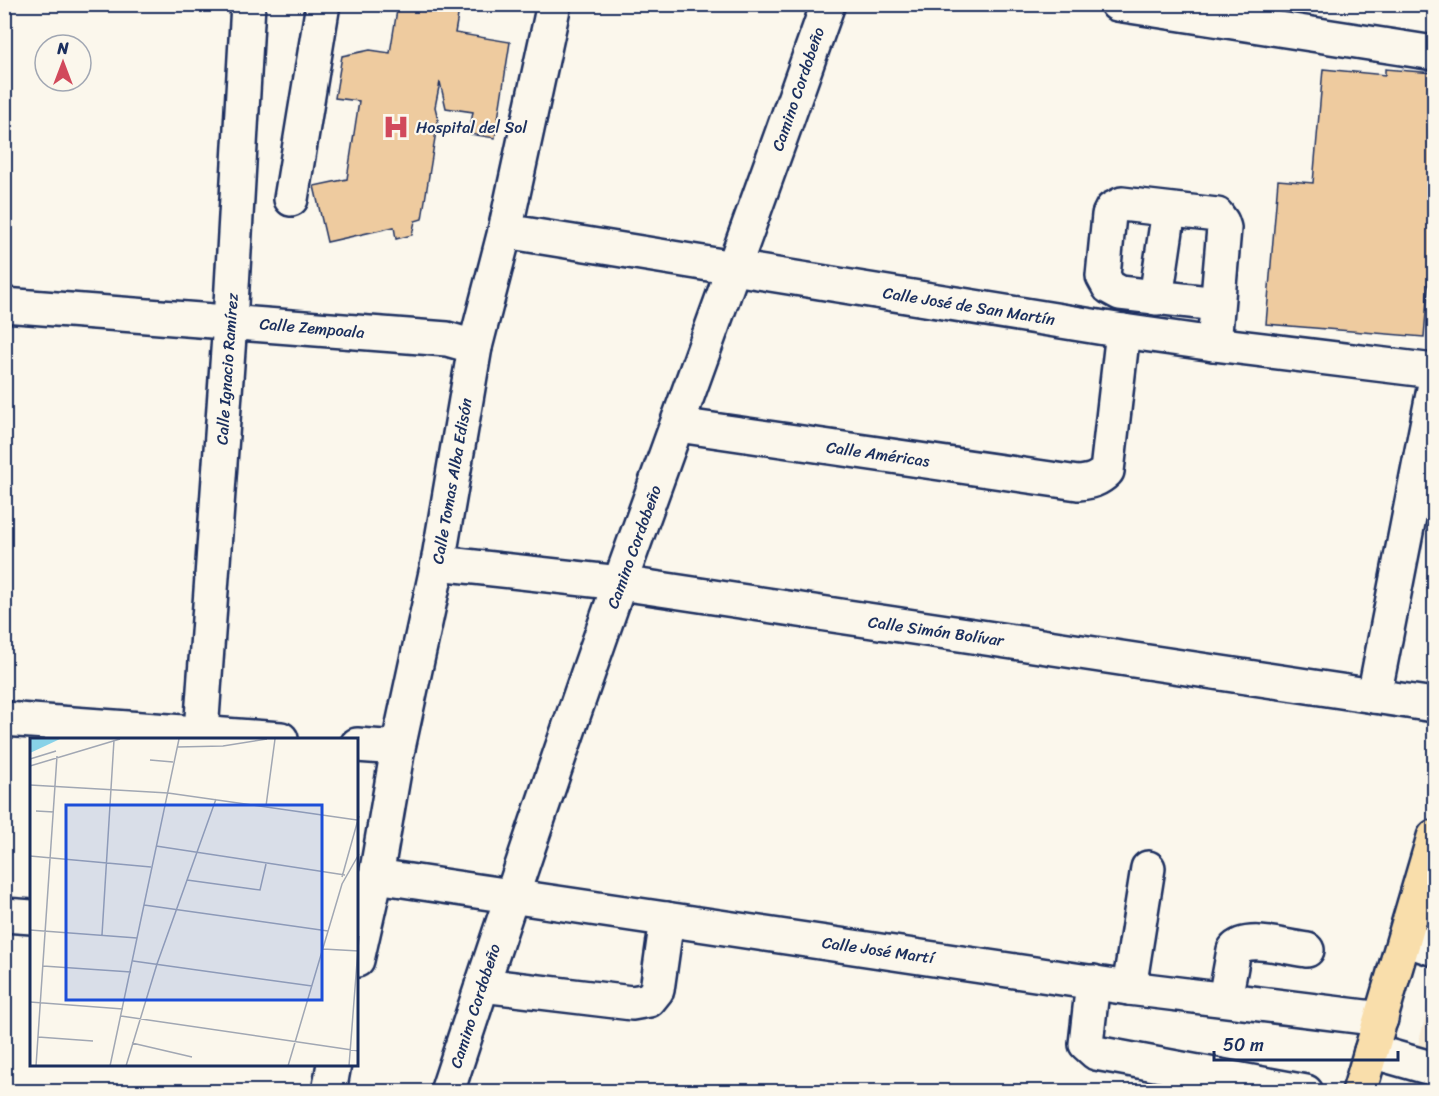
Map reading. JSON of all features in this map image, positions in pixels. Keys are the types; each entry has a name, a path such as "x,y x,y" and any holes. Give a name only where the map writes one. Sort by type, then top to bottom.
{"main road":[{"path":"1359,1092 1381,1019 1420,944 1434,837"}],"street":[{"name":"Calle Ignacio Ramírez","path":"201,732 230,321 248,4"},
{"path":"291,199 323,4"},
{"name":"Calle Tomas Alba Edisón","path":"358,946 376,876 398,748 438,563 475,347 506,231 554,4"},
{"name":"Camino Cordobeño","path":"447,1092 511,896 620,584 828,4"},
{"path":"1117,4 1434,53"},
{"path":"1214,344 1217,304 1222,222 1217,215 1122,204 1112,209 1109,215 1103,276 1109,287 1120,293 1217,304"},
{"path":"1156,298 1169,210"},
{"name":"Calle José de San Martín","path":"506,231 1123,331 1434,371"},
{"name":"Calle Zempoala","path":"4,305 447,339 475,347"},
{"name":"Calle Américas","path":"678,425 1078,483 1099,478 1107,471 1123,331"},
{"path":"1374,696 1434,389"},
{"name":"Calle Simón Bolívar","path":"438,563 620,584 1434,705"},
{"path":"4,718 270,738"},
{"path":"358,745 398,748"},
{"path":"1130,988 1148,868"},
{"name":"Calle José Martí","path":"376,876 1130,988 1381,1019"},
{"path":"4,915 30,917"},
{"path":"482,986 632,1003 649,1000 657,990 667,919"},
{"path":"1225,999 1234,950 1237,946 1250,942 1307,950"},
{"path":"1093,982 1086,1044 1095,1053 1306,1092"},
{"path":"1371,1051 1434,1070"},
{"path":"329,1092 334,1066"}],"shaded area":[{"path":"1434,984 1434,1091 1406,1091"}],"building":[{"name":"Hospital del Sol","path":"398,4 460,4 455,33 510,42 495,138 469,134 473,112 446,108 440,82 435,107 438,119 422,219 415,221 412,235 396,239 394,227 327,242 314,186 347,179 359,101 335,98 342,56 370,50 390,53"},
{"path":"1323,69 1385,75 1385,69 1434,73 1434,213 1424,337 1266,324 1278,180 1313,183"}],"place":[{"name":"Hospital del Sol","path":"396,127"}]}
